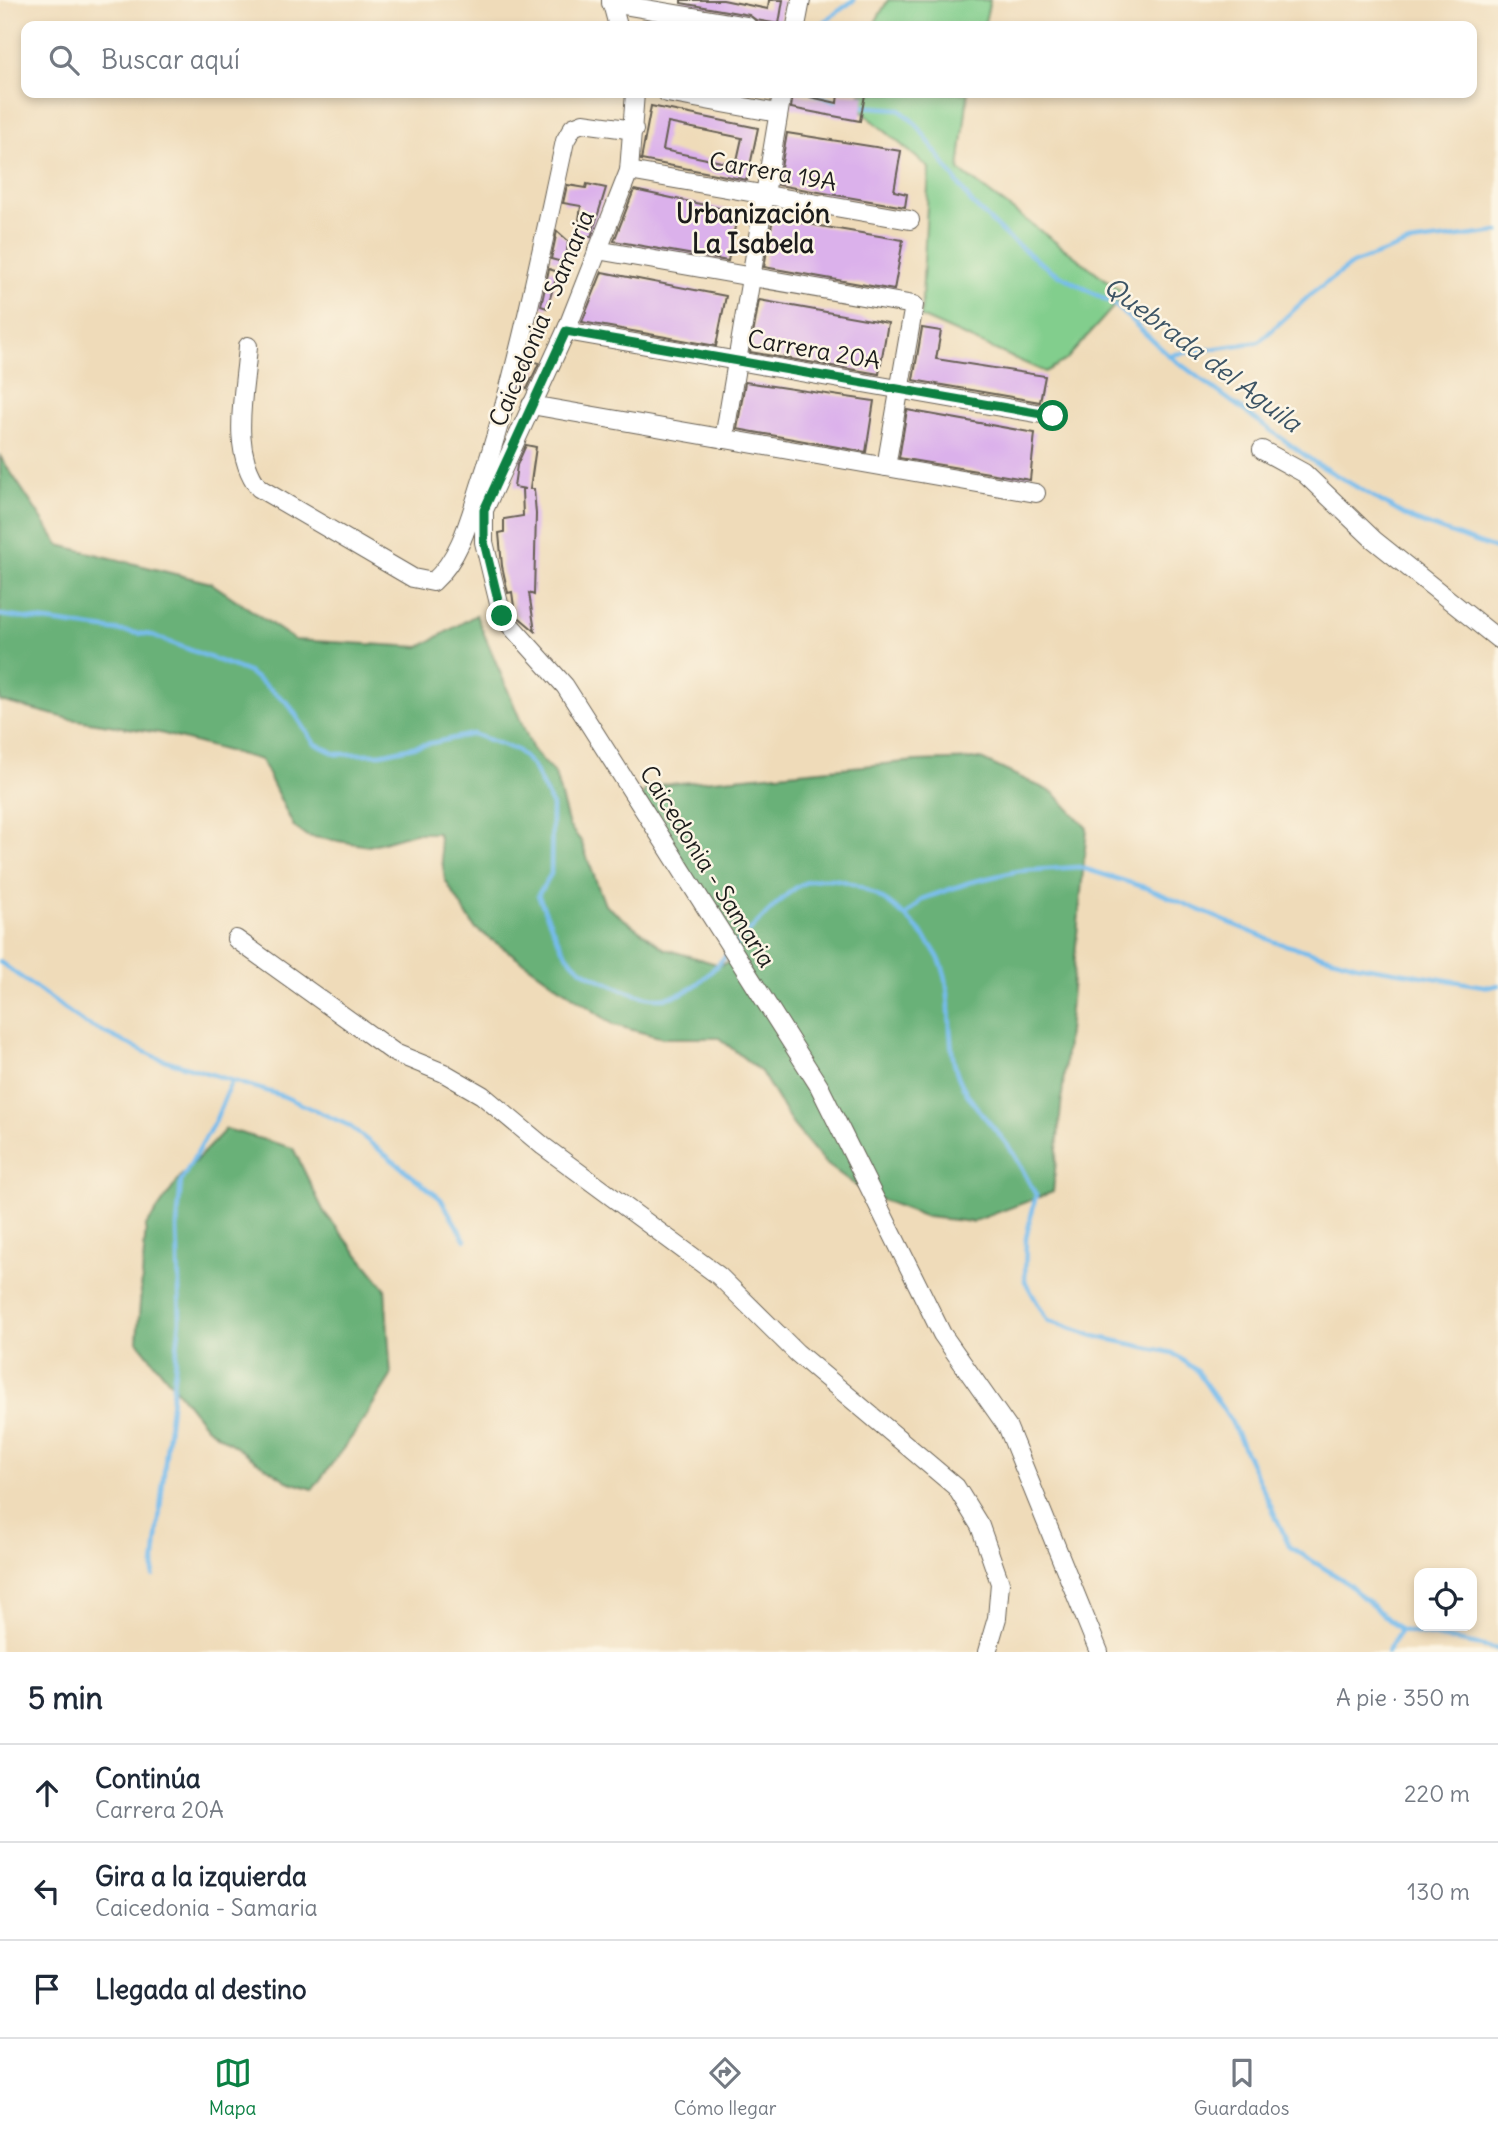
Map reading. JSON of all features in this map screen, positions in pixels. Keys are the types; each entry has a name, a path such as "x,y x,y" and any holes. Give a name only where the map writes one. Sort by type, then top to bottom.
{"street":[{"path":"797,21 800,0"},
{"path":"617,21 611,1 720,21"},
{"name":"Caicedonia - Samaria","path":"635,98 629,171 566,331 484,510 484,542 502,616 565,686 819,1086 942,1334 1008,1428 1099,1652"},
{"path":"695,98 778,113"},
{"path":"724,439 781,98"},
{"path":"248,346 241,442 247,472 259,488 413,578 433,582 447,569 465,532 507,405 565,141 573,127 583,123 634,130"},
{"name":"Carrera 19A","path":"629,171 910,220"},
{"path":"597,250 914,305 886,467"},
{"name":"Carrera 20A","path":"566,331 1053,416"},
{"path":"531,405 1036,494"},
{"path":"1262,450 1304,473 1374,540 1498,639"},
{"path":"236,939 395,1053 444,1073 482,1095 543,1146 719,1276 797,1353 956,1487 979,1526 1000,1583 997,1618 987,1652"}],"green space":[{"path":"888,0 990,0 985,21 876,21"},
{"path":"860,98 967,98 959,170 1125,294 1066,360 1045,372 921,317 929,168 860,110"},
{"path":"0,456 59,545 211,583 295,640 420,647 476,615 533,750 555,774 569,826 581,841 605,905 665,949 720,965 733,961 636,805 648,786 916,761 981,759 1054,793 1087,828 1053,1192 972,1222 927,1217 869,1195 825,1163 793,1125 761,1072 719,1038 663,1038 614,1025 475,928 445,880 438,833 414,833 369,846 307,836 294,827 261,760 160,733 70,719 0,701"},
{"path":"226,1129 293,1148 324,1212 385,1288 391,1376 357,1430 313,1489 287,1481 206,1427 137,1341 146,1226 181,1176"}],"building":[{"path":"681,0 723,0 768,9 769,0 783,0 780,21 756,20 749,15 681,3"},
{"path":"792,98 815,98 837,103 838,98 864,98 860,121 791,108"},
{"path":"651,106 758,128 747,180 641,160","holes":["668,123 742,138 736,165 663,150"]},
{"path":"787,133 901,151 894,191 907,194 905,207 778,185"},
{"path":"587,184 606,188 591,237 577,234 581,206 563,203 567,185 586,188"},
{"path":"634,190 738,212 728,261 614,241"},
{"path":"773,218 903,240 894,290 764,267"},
{"path":"557,231 568,241 566,263 551,259"},
{"path":"549,269 558,272 547,308 541,306"},
{"path":"602,272 726,296 716,346 582,322"},
{"path":"759,300 888,323 879,374 750,352"},
{"path":"922,328 941,331 936,359 1045,376 1040,402 913,380"},
{"path":"528,360 539,363 527,389 521,387"},
{"path":"745,382 874,401 866,452 737,429"},
{"path":"907,410 1035,433 1030,480 899,458"},
{"path":"526,445 536,447 530,489 534,489 536,514 534,595 529,593 535,631 515,614 512,592 508,593 502,566 499,533 504,532 504,519 523,516 522,489 526,489 514,487 517,465"}],"waterway":[{"name":"Quebrada del Aguila","path":"825,21 854,0"},
{"name":"Quebrada del Aguila","path":"826,98 838,103"},
{"name":"Quebrada del Aguila","path":"860,106 899,109 917,125 971,202 1006,236 1049,269 1115,305 1168,355 1314,462 1411,519 1498,550"},
{"path":"1169,355 1259,342 1311,294 1352,264 1409,243 1498,232"},
{"path":"0,615 151,635 248,672 288,703 314,743 336,754 381,754 473,734 517,750 532,765 552,805 551,874 538,895 556,936 574,963 594,977 630,993 663,998 677,995 703,980 730,951"},
{"path":"907,915 922,899 971,882 1018,871 1079,867 1147,888 1275,942 1357,965 1489,987 1498,985"},
{"path":"736,945 777,903 795,889 802,884 822,879 843,881 866,889 888,902 908,919 925,937 938,957 945,975 951,1047 961,1082 1013,1153 1036,1195 1026,1238 1025,1281 1047,1320 1094,1336 1173,1353 1197,1371 1231,1421 1290,1547 1343,1580 1400,1630 1498,1649"},
{"path":"0,962 84,1023 158,1058 283,1096 348,1125 441,1199 465,1240"},
{"path":"153,1576 180,1320 177,1227 181,1181 216,1119 231,1082"},
{"path":"1387,1652 1400,1630"}],"district":[{"name":"Urbanización La Isabela","path":"753,228"}],"route":[{"path":"502,616 484,542 484,510 566,331 1053,416"}]}
